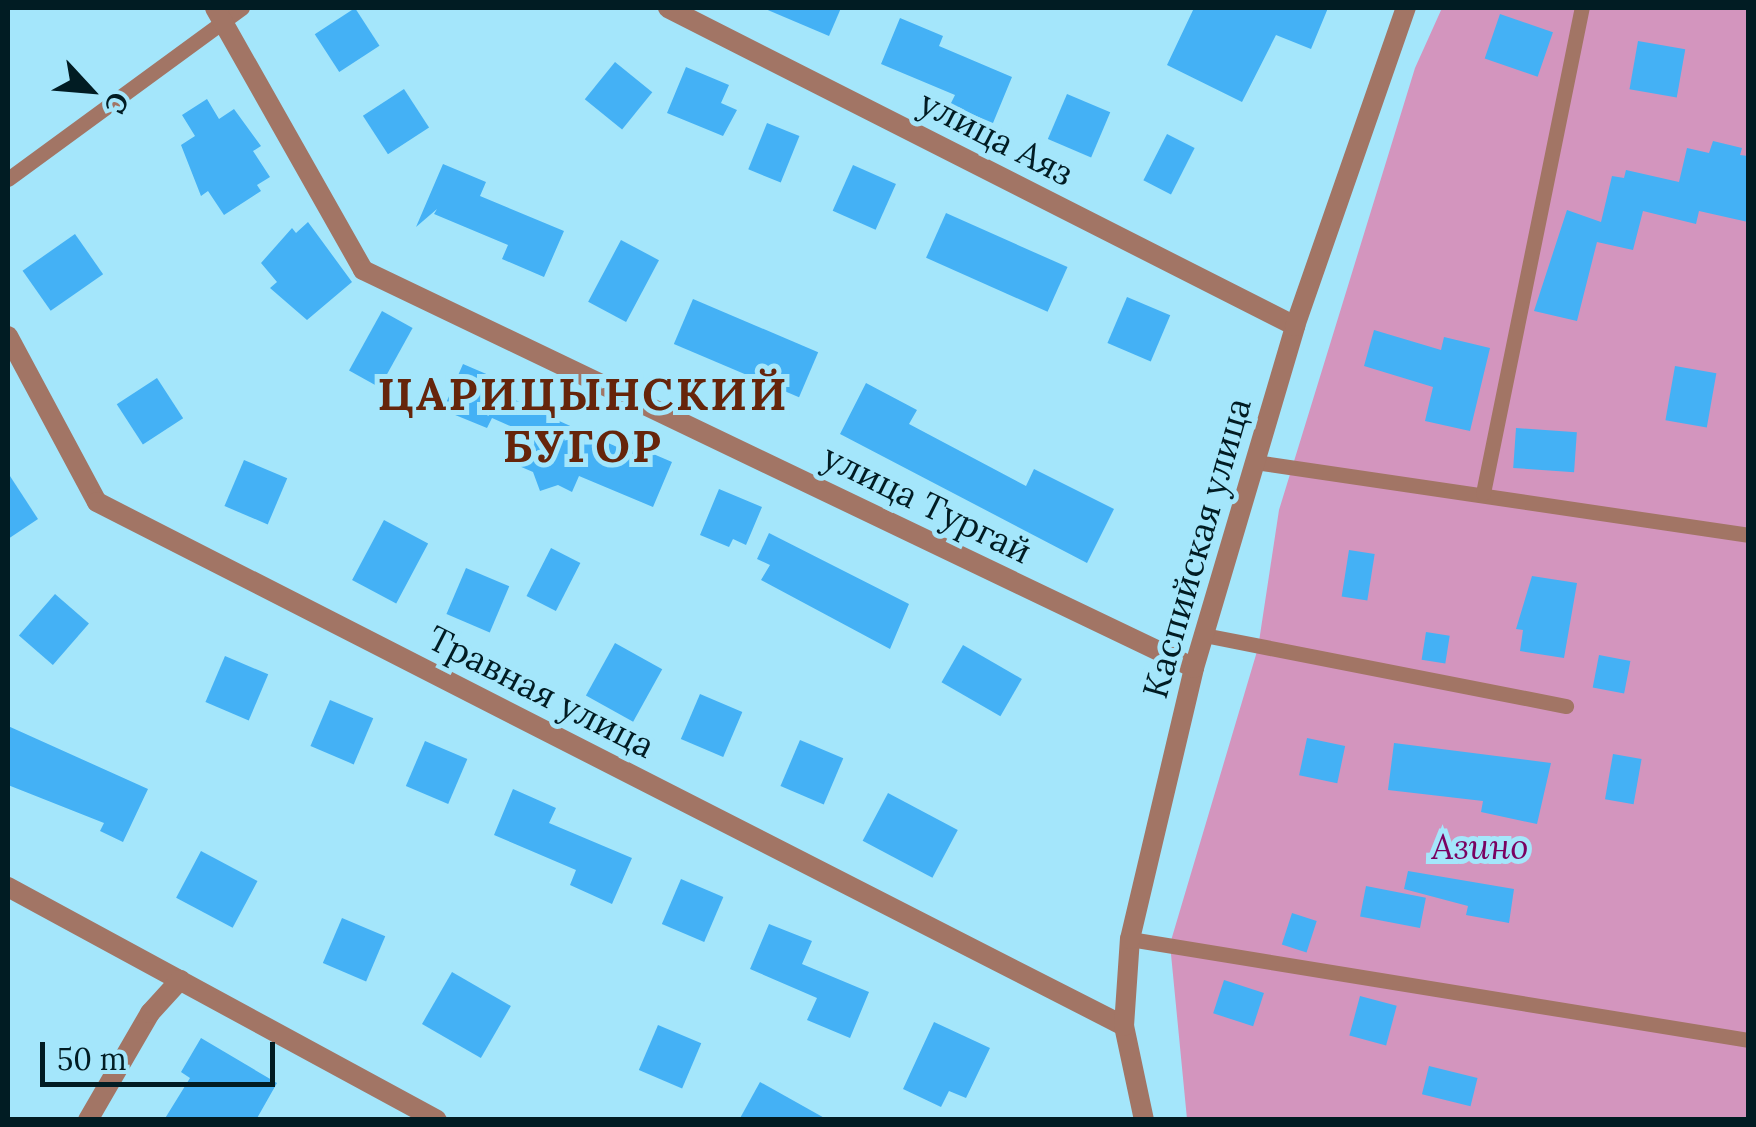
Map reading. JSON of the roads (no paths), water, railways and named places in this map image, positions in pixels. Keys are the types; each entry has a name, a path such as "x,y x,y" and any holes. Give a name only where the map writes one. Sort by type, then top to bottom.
{"street":[{"name":"улица Аяз","path":"668,8 1294,326"},
{"name":"Каспийская улица","path":"1144,1120 1124,1026 1130,939 1194,668 1294,326 1406,8"},
{"name":"улица Тургай","path":"218,13 363,270 1194,668"},
{"name":"Травная улица","path":"8,336 97,502 1124,1026"},
{"path":"8,887 437,1120"},
{"path":"88,1120 150,1013 180,980"}],"lane":[{"path":"8,180 218,13 242,8"},
{"path":"1483,494 1582,8"},
{"path":"1255,462 1748,535"},
{"path":"1204,635 1566,706"},
{"path":"1130,939 1748,1040"}],"district":[{"name":"ЦАРИЦЫНСКИЙ БУГОР","path":"583,420"}],"park label":[{"name":"Азино","path":"1480,847"}]}
